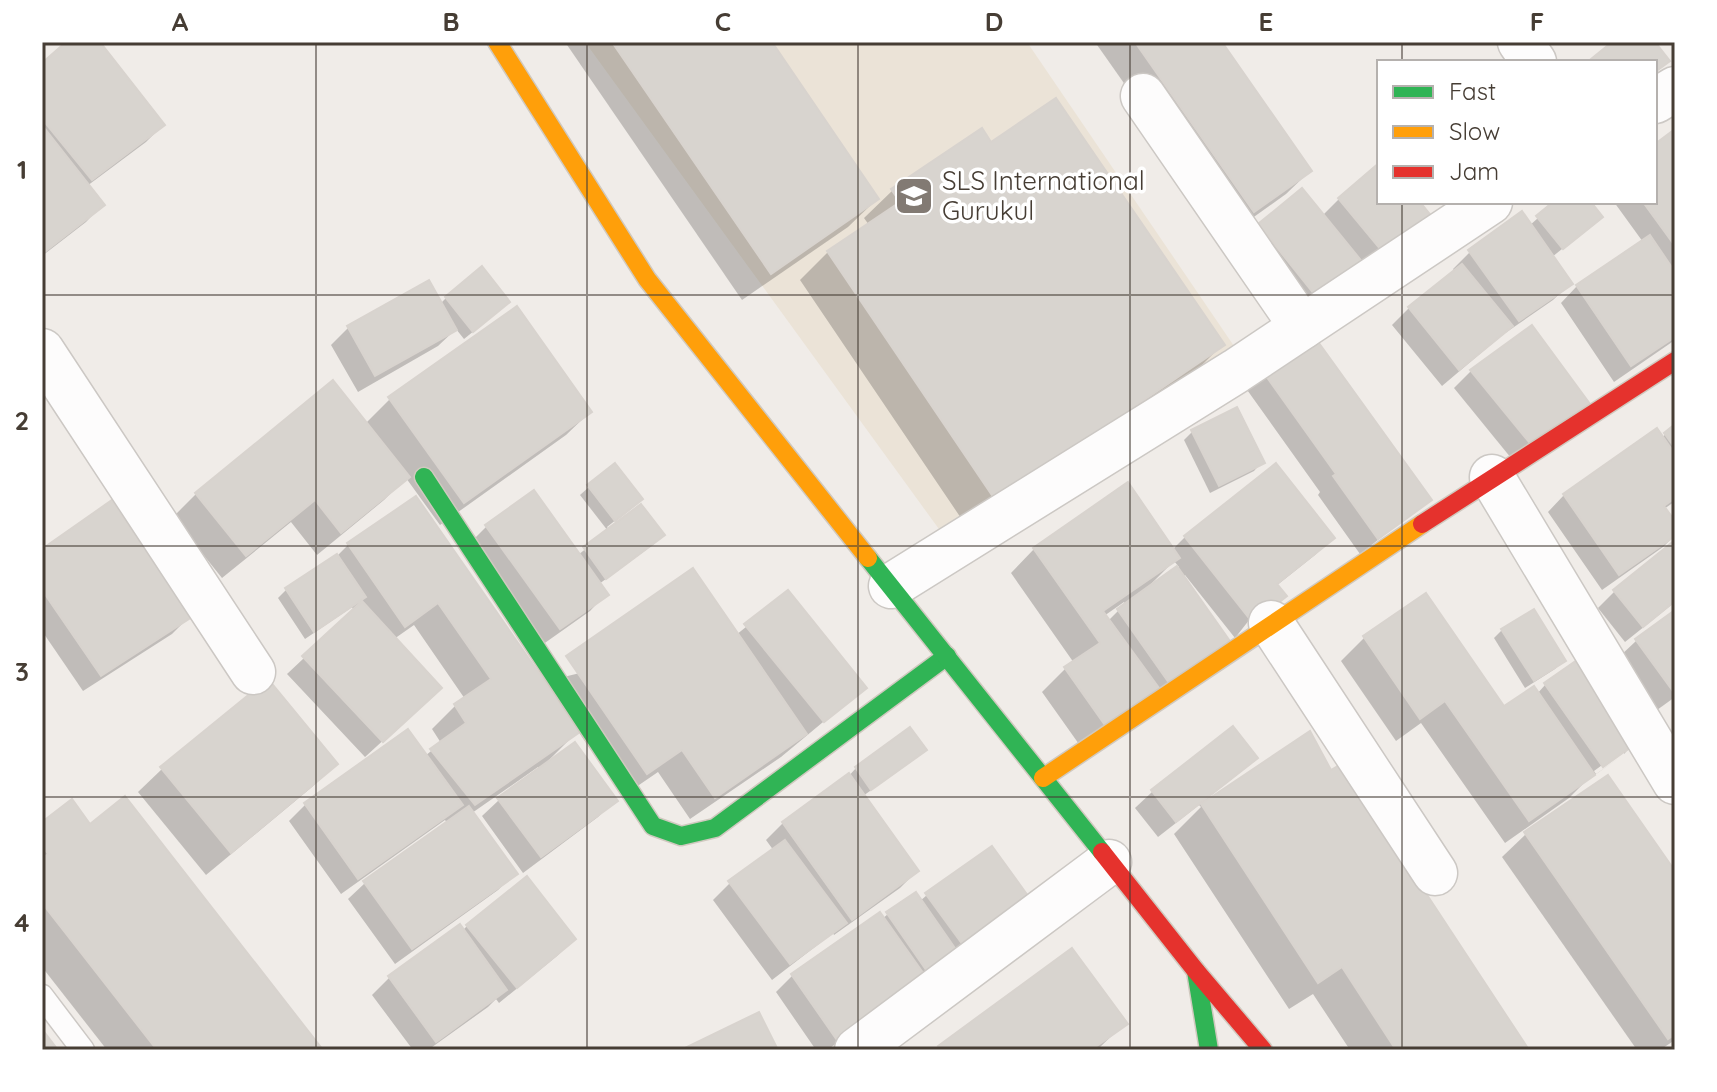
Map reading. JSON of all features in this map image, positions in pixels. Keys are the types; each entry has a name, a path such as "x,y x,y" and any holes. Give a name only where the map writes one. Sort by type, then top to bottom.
{"street":[{"path":"497,42 647,279 1196,971 1263,1050"},
{"path":"1520,42 1533,60"},
{"path":"1657,100 1675,89"},
{"path":"1143,96 1302,327"},
{"path":"891,586 1223,379 1487,204"},
{"path":"42,351 253,672"},
{"path":"1043,778 1492,477 1675,361"},
{"path":"424,477 653,826 681,836 715,828 947,656"},
{"path":"1492,477 1675,782"},
{"path":"1271,623 1435,873"},
{"path":"857,1050 1109,862"},
{"path":"1196,971 1209,1050"}],"lane":[{"path":"42,996 83,1050"}],"shaded area":[{"name":"SLS International Gurukul","path":"585,42 1027,42 1236,349 944,536"}],"building":[{"path":"66,42 100,42 165,125 92,180 42,119 42,63"},
{"path":"612,42 772,42 879,199 771,274"},
{"path":"1135,42 1222,42 1312,171 1254,212"},
{"path":"1612,42 1655,42 1670,61 1657,71 1657,60 1591,59"},
{"path":"1056,98 1225,345 996,501 827,251 900,202 891,189 982,128 991,142"},
{"path":"42,125 105,205 42,254"},
{"path":"1675,129 1675,246 1644,204 1657,204 1657,142"},
{"path":"1377,165 1377,204 1422,204 1433,218 1386,256 1338,198"},
{"path":"1302,188 1364,264 1319,300 1258,224"},
{"path":"1551,204 1593,204 1603,217 1563,249 1536,216"},
{"path":"1522,211 1573,284 1519,321 1468,250"},
{"path":"1650,235 1675,272 1675,337 1631,366 1576,285"},
{"path":"1462,264 1513,326 1459,370 1408,307"},
{"path":"482,266 510,302 473,332 445,297"},
{"path":"429,280 457,330 375,376 347,326"},
{"path":"517,306 592,412 464,503 388,397"},
{"path":"1532,325 1590,404 1529,442 1470,370"},
{"path":"1311,332 1432,500 1378,539 1261,369"},
{"path":"333,380 410,477 341,533 315,500 246,556 195,493"},
{"path":"1237,407 1265,463 1219,486 1191,430"},
{"path":"1675,424 1675,448 1664,433"},
{"path":"1657,428 1675,454 1675,498 1664,506 1675,521 1675,536 1619,575 1563,494"},
{"path":"615,463 643,499 615,521 587,485"},
{"path":"1276,463 1335,538 1277,584 1287,596 1253,623 1184,536"},
{"path":"1128,482 1180,558 1103,611 1159,688 1105,725 1064,667 1100,643 1033,548"},
{"path":"534,490 609,595 560,629 485,525"},
{"path":"416,496 580,732 475,805 430,749 466,723 454,704 491,679 438,603 405,627 347,543"},
{"path":"112,500 192,617 101,676 42,590 42,549"},
{"path":"641,504 665,535 606,579 583,547"},
{"path":"1675,540 1675,601 1643,627 1613,590"},
{"path":"337,554 366,597 314,632 285,588"},
{"path":"1177,566 1232,644 1172,687 1117,609"},
{"path":"693,568 807,734 715,798 682,750 647,774 566,656"},
{"path":"788,590 867,688 824,722 744,624"},
{"path":"1426,593 1504,706 1534,686 1595,775 1529,821 1445,701 1420,719 1363,636"},
{"path":"362,601 442,688 383,742 302,656"},
{"path":"1534,609 1566,661 1534,681 1501,629"},
{"path":"1675,610 1675,694 1635,639"},
{"path":"1583,656 1642,739 1603,767 1544,683"},
{"path":"268,679 338,764 231,853 160,767"},
{"path":"1233,726 1258,758 1176,822 1151,790"},
{"path":"910,727 927,750 871,790 855,767"},
{"path":"408,729 463,805 358,879 304,803"},
{"path":"1310,731 1331,770 1341,764 1529,1050 1396,1050 1342,967 1318,983 1201,804"},
{"path":"575,742 618,801 541,857 497,798"},
{"path":"849,773 919,871 852,920 782,822"},
{"path":"1608,775 1675,871 1675,1034 1668,1039 1524,832"},
{"path":"125,796 323,1050 157,1050 42,903 42,859 48,854 42,846 42,822 72,799 90,824"},
{"path":"469,806 518,874 412,949 363,881"},
{"path":"785,840 847,923 790,964 728,881"},
{"path":"992,846 1031,900 966,949 925,893"},
{"path":"527,876 576,939 517,988 466,925"},
{"path":"916,892 959,954 929,974 886,912"},
{"path":"880,912 926,977 837,1040 791,974"},
{"path":"460,924 507,990 436,1042 388,976"},
{"path":"1072,948 1128,1024 1091,1050 942,1050 938,1046"},
{"path":"759,1012 778,1050 681,1050"},
{"path":"42,1029 58,1050 42,1050"}],"traffic: fast":[{"path":"424,477 653,826 681,836 715,828 947,656"},
{"path":"868,558 1102,852"},
{"path":"1196,971 1209,1050"}],"traffic: slow":[{"path":"497,42 647,279 868,558"},
{"path":"1043,778 1422,524"}],"traffic: jam":[{"path":"1422,524 1675,361"},
{"path":"1102,852 1263,1050"}],"place":[{"name":"SLS International Gurukul","path":"914,196"}]}
